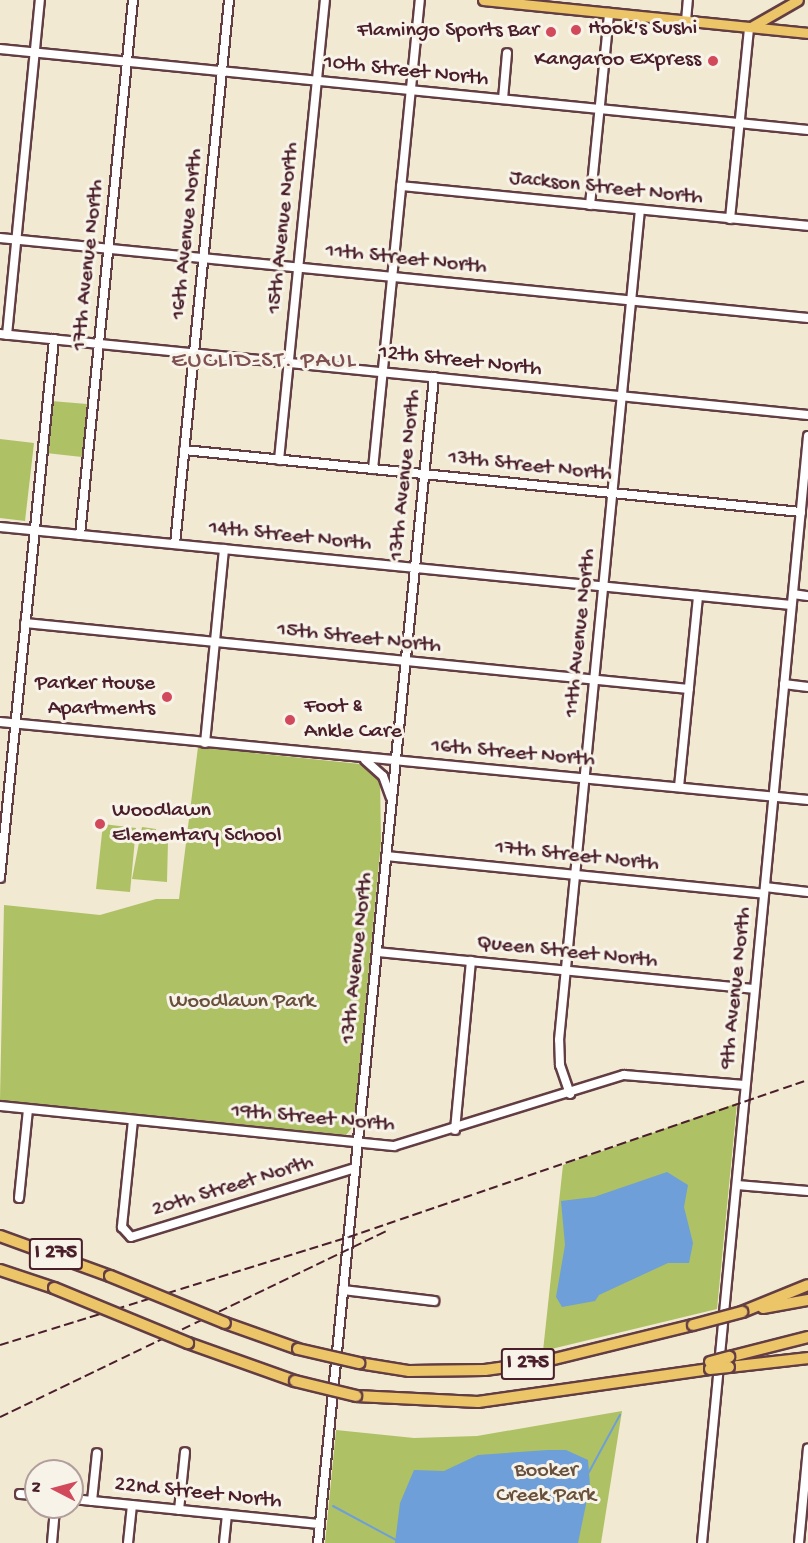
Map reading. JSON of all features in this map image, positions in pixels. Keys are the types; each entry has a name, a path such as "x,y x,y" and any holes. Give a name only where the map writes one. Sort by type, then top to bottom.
{"highway":[{"name":"I 275","path":"0,1236 298,1349 359,1364 409,1371 485,1370 542,1362 742,1312 808,1300"},
{"name":"I 275","path":"0,1271 26,1277 295,1382 356,1396 478,1402 729,1362 808,1337"},
{"path":"742,1312 808,1285"},
{"path":"729,1362 808,1358"}],"main road":[{"path":"483,0 564,4 609,13 808,33"},
{"path":"749,28 798,0"}],"street":[{"path":"3,334 16,239 40,0"},
{"name":"17th Avenue North","path":"80,535 133,0"},
{"name":"16th Avenue North","path":"175,544 229,0"},
{"name":"15th Avenue North","path":"279,460 325,0"},
{"path":"373,469 420,0"},
{"path":"686,21 688,0"},
{"path":"590,205 609,13"},
{"path":"730,219 749,28"},
{"name":"10th Street North","path":"0,49 808,130"},
{"path":"502,99 507,53"},
{"name":"Jackson Street North","path":"401,186 808,226"},
{"name":"11th Avenue North","path":"570,1094 559,1054 640,210"},
{"name":"11th Street North","path":"0,237 808,318"},
{"name":"12th Street North","path":"3,334 808,415"},
{"path":"0,878 54,339"},
{"name":"13th Avenue North","path":"318,1543 434,377"},
{"name":"9th Avenue North","path":"702,1543 772,797 803,508 808,436"},
{"name":"13th Street North","path":"184,450 612,493 803,508"},
{"name":"14th Street North","path":"0,527 791,605"},
{"path":"205,743 224,549"},
{"path":"793,594 808,596"},
{"path":"679,787 698,596"},
{"name":"15th Street North","path":"25,623 688,690"},
{"path":"784,684 808,687"},
{"name":"16th Street North","path":"0,722 364,759 808,800"},
{"path":"364,759 383,776 392,800"},
{"name":"17th Street North","path":"386,856 575,875 765,890 808,891"},
{"name":"Queen Street North","path":"377,952 754,989"},
{"path":"455,1130 471,961"},
{"name":"19th Street North","path":"0,1106 406,1145 614,1078 644,1075 745,1085"},
{"path":"19,1198 28,1109"},
{"name":"20th Street North","path":"132,1120 123,1232 137,1236 355,1168"},
{"path":"736,1185 808,1191"},
{"path":"343,1290 434,1301"},
{"path":"799,1543 808,1448"},
{"path":"179,1510 185,1452"},
{"path":"92,1501 97,1453"},
{"path":"20,1494 24,1494"},
{"name":"22nd Street North","path":"84,1500 320,1524"},
{"path":"128,1543 132,1505"},
{"path":"224,1543 227,1515"},
{"path":"52,1543 54,1519"}],"green space":[{"path":"51,401 87,404 82,457 46,453"},
{"path":"0,439 34,443 25,521 0,518"},
{"name":"Woodlawn Park","path":"198,747 360,764 380,778 381,842 354,1125 346,1135 0,1100 4,905 100,915 156,899 179,899"},
{"path":"103,824 136,828 130,892 96,889"},
{"path":"142,827 156,829 155,840 168,841 167,882 132,879"},
{"path":"737,1103 717,1309 543,1351 563,1165"},
{"name":"Booker Creek Park","path":"622,1411 601,1543 325,1543 336,1430 414,1438 477,1436"}],"water":[{"path":"667,1172 688,1185 684,1207 693,1243 689,1263 668,1263 599,1295 595,1301 562,1307 556,1297 565,1245 561,1201 594,1197"},
{"path":"566,1450 588,1460 590,1485 578,1543 395,1543 400,1503 414,1470 444,1471 478,1455"}],"waterway":[{"path":"589,1472 620,1415"},
{"path":"333,1506 396,1540"}],"railway":[{"path":"0,1345 349,1237 808,1080"},
{"path":"0,1417 386,1231"}],"place":[{"name":"Hook's Sushi","path":"576,30"},
{"name":"Flamingo Sports Bar","path":"551,32"},
{"name":"Kangaroo Express","path":"713,61"},
{"name":"Parker House Apartments","path":"167,697"},
{"name":"Foot & Ankle Care","path":"290,720"},
{"name":"Woodlawn Elementary School","path":"100,824"}],"district":[{"name":"EUCLID-ST. PAUL","path":"264,362"}]}
